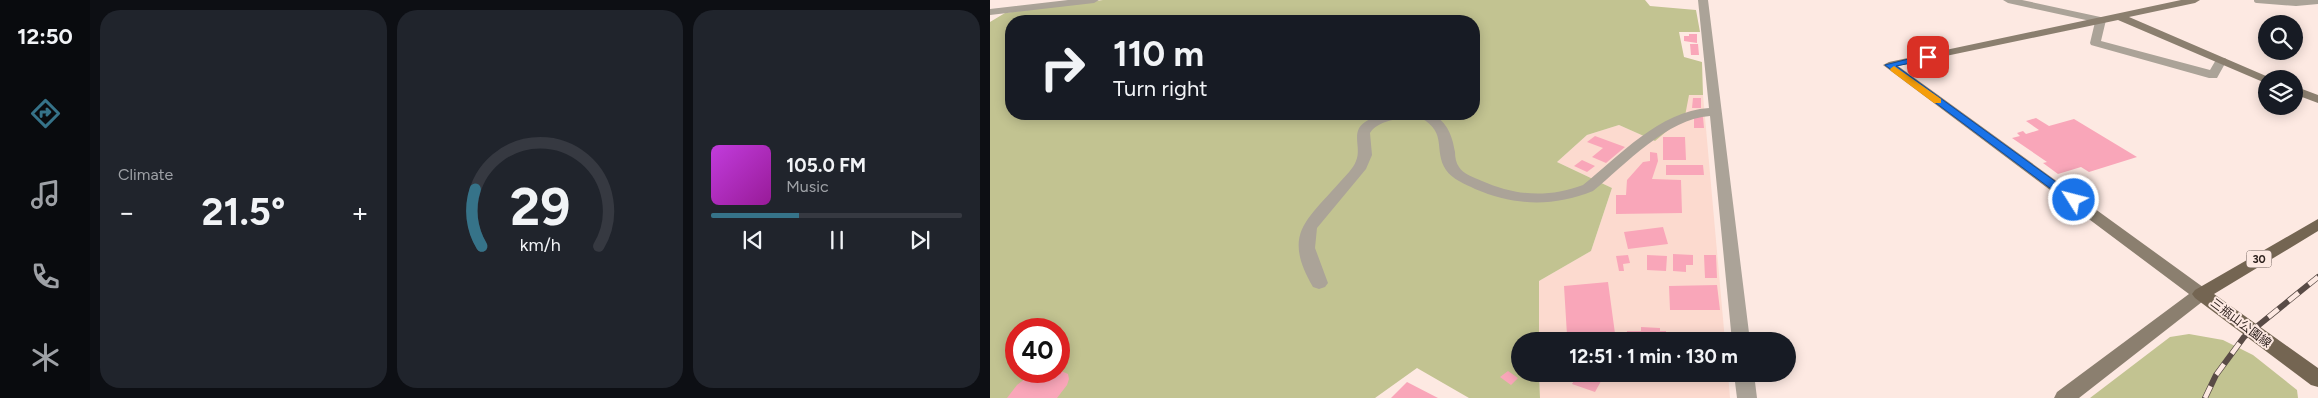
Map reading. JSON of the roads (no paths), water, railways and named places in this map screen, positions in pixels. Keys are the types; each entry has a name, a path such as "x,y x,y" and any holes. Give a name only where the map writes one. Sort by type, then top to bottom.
{"main road":[{"name":"三瓶山公園線","path":"2318,224 2201,294 2318,378"}],"street":[{"path":"990,12 1094,0"},
{"path":"1703,0 1740,332"},
{"path":"2008,0 2101,20"},
{"path":"2064,398 2201,294 1889,65 2196,0"},
{"path":"2118,16 2258,75"},
{"path":"2101,20 2095,43 2213,75 2221,60"},
{"path":"2303,93 2318,99"},
{"path":"1433,120 1441,127 1452,168 1461,176 1490,191 1513,198 1538,200 1575,194 1588,188 1664,126 1694,113 1715,112"},
{"path":"1319,283 1305,248 1305,237 1309,227 1359,169 1365,159 1364,131 1368,125 1380,120"},
{"path":"1745,382 1747,398"}],"lane":[{"path":"2257,0 2296,3 2318,1"}],"railway":[{"path":"2205,398 2216,375 2244,337 2318,277"}]}
